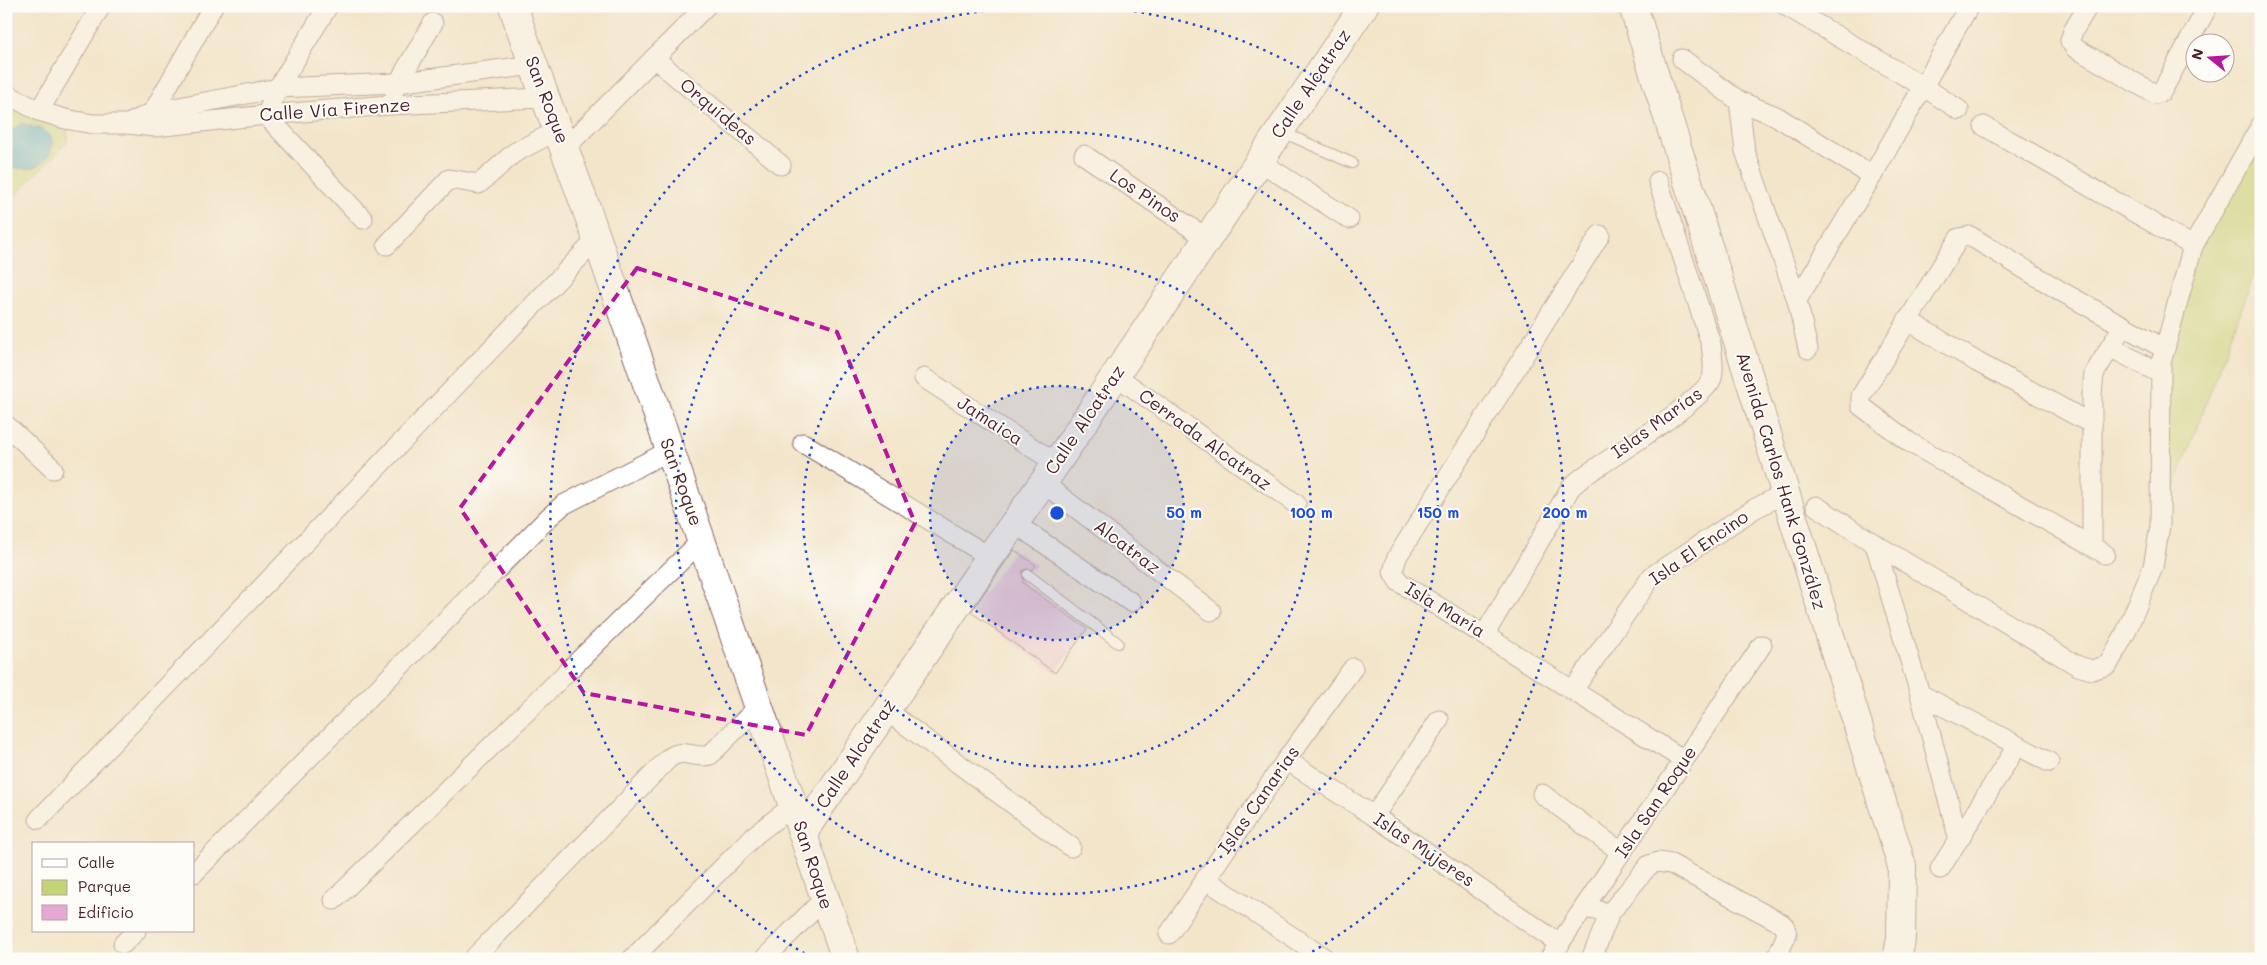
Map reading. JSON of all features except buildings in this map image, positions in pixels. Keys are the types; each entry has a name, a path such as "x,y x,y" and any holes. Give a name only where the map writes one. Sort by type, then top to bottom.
{"main road":[{"name":"Calle Alcatraz","path":"803,832 994,557 1014,523 1050,473 1206,238 1364,6"},
{"name":"San Roque","path":"514,7 543,98 561,139 597,239 669,452 702,540 846,959"},
{"name":"Avenida Carlos Hank González","path":"1634,7 1902,866 1901,938 1897,959"}],"street":[{"path":"39,110 101,6"},
{"path":"154,120 213,6"},
{"path":"328,6 278,88 266,115 363,218"},
{"path":"386,245 449,179 479,184 514,152 561,139 654,58 706,6"},
{"path":"1786,6 1924,87 1959,110"},
{"path":"1797,300 1872,176 1969,6"},
{"path":"2088,6 2073,31 2070,41 2075,48 2155,94 2162,90 2207,6"},
{"path":"389,105 397,83 433,23"},
{"name":"Orquídeas","path":"654,58 781,165"},
{"path":"1682,59 1739,101 1776,116 1872,176"},
{"name":"Calle Vía Firenze","path":"6,94 39,110 65,119 93,124 128,124 154,120 278,88 397,83 533,65"},
{"name":"Calle Vía Firenze","path":"154,120 266,115 389,105 543,98"},
{"path":"1739,101 1745,151 1797,300 1808,349"},
{"path":"1816,506 1875,544 2078,666 2092,670 2108,665 2126,632 2153,567 2160,526 2161,363 2193,246 2261,125"},
{"path":"1984,126 2193,246"},
{"name":"Los Pinos","path":"1084,154 1206,238"},
{"path":"1259,161 1349,218"},
{"name":"Islas Marías","path":"1484,634 1571,487 1584,476 1692,402 1712,380 1711,344 1658,182"},
{"name":"Isla María","path":"1600,235 1396,557 1393,572 1399,582 1684,760"},
{"path":"2124,326 2094,374 2092,424 2098,550 1910,442 1861,406 1861,396 1959,238 1970,236 2064,293 2124,326 2165,349"},
{"path":"39,819 597,239"},
{"path":"1907,320 1977,362 2092,424"},
{"path":"2110,347 2161,374"},
{"name":"Cerrada Alcatraz","path":"1115,375 1296,504"},
{"name":"Jamaica","path":"924,378 1050,473"},
{"path":"6,425 53,469"},
{"path":"803,443 994,557"},
{"path":"195,872 549,517 563,505 669,452"},
{"name":"Alcatraz","path":"1050,473 1211,611"},
{"name":"Isla El Encino","path":"1574,690 1652,576 1754,509 1785,493"},
{"path":"1014,523 1131,602"},
{"path":"334,900 702,540"},
{"path":"1875,544 1920,694 1957,833 1961,837"},
{"name":"Isla San Roque","path":"1555,951 1762,645"},
{"name":"Islas Canarias","path":"1169,934 1286,760 1353,668"},
{"path":"1920,694 2049,762"},
{"path":"473,959 669,758 676,753 703,757 710,754 759,706"},
{"path":"886,710 1071,847"},
{"path":"1374,816 1439,720"},
{"path":"1940,869 2017,746"},
{"name":"Islas Mujeres","path":"1286,760 1374,816 1555,951"},
{"path":"1542,794 1622,852"},
{"path":"632,959 755,835 794,805"},
{"path":"1591,959 1610,913 1649,866 1658,862 1671,864 1785,927 1786,940 1776,959"},
{"path":"1205,879 1326,959"},
{"path":"764,959 824,899"},
{"path":"1584,908 1610,913"}],"lane":[{"path":"1279,131 1352,163"},
{"path":"1028,575 1118,643"}],"highlighted area":[{"path":"637,268 837,332 915,523 806,735 584,693 460,508"}],"green space":[{"path":"6,92 60,120 68,129 67,142 6,205"},
{"path":"2261,126 2261,248 2251,283 2160,526 2165,349 2193,246"}],"water":[{"path":"23,123 42,129 51,137 52,141 47,157 34,168 26,169 6,165 6,134"}]}
